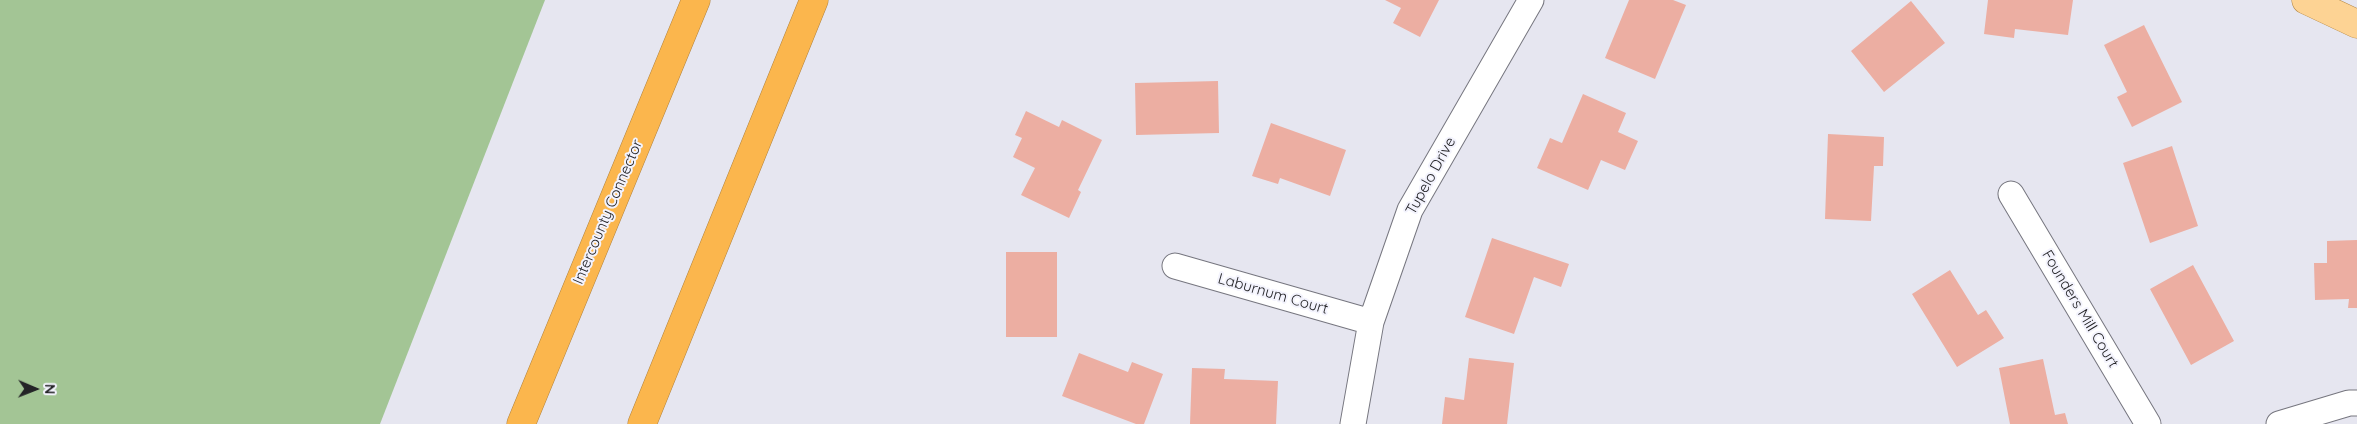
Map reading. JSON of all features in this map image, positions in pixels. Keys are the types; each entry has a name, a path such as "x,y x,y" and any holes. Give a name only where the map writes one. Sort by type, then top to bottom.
{"highway":[{"name":"Intercounty Connector","path":"521,424 696,0"},
{"path":"642,424 814,0"}],"main road":[{"path":"2306,0 2357,24"}],"street":[{"name":"Tupelo Drive","path":"1353,424 1371,322 1410,210 1531,0"},
{"name":"Founders Mill Court","path":"2011,194 2148,424"},
{"name":"Laburnum Court","path":"1175,266 1371,322"},
{"path":"2279,424 2349,403 2357,403"}],"green space":[{"path":"0,0 545,0 380,424 0,424"}],"building":[{"path":"1385,0 1439,0 1420,37 1393,23 1401,8"},
{"path":"1629,0 1673,0 1686,5 1655,79 1605,58"},
{"path":"1988,0 2073,0 2068,35 2015,29 2014,38 1984,34"},
{"path":"1911,1 1945,43 1884,92 1851,51"},
{"path":"2144,25 2182,102 2132,127 2117,97 2127,92 2104,45"},
{"path":"1218,81 1219,133 1136,135 1135,83"},
{"path":"1583,94 1626,113 1618,132 1638,141 1625,170 1601,160 1588,190 1537,168 1550,138 1562,143"},
{"path":"1026,111 1059,127 1062,120 1102,140 1078,190 1081,192 1069,218 1021,195 1035,168 1013,157 1022,138 1015,135"},
{"path":"1271,123 1346,150 1330,196 1280,178 1278,184 1252,176"},
{"path":"1828,134 1884,137 1883,166 1874,166 1871,221 1825,219"},
{"path":"2172,146 2198,226 2150,243 2123,163"},
{"path":"1492,238 1569,264 1561,287 1534,277 1514,334 1465,317"},
{"path":"2357,240 2357,308 2348,308 2349,299 2315,300 2314,263 2327,263 2327,241"},
{"path":"1006,252 1057,252 1057,337 1006,337"},
{"path":"2193,265 2234,341 2191,365 2150,289"},
{"path":"1950,270 1978,315 1986,310 2004,338 1957,367 1912,294"},
{"path":"1079,353 1128,372 1132,362 1163,374 1144,424 1136,424 1062,396"},
{"path":"1469,358 1514,363 1507,424 1442,424 1445,397 1464,400"},
{"path":"2043,359 2055,415 2065,413 2068,424 2010,424 1999,368"},
{"path":"1192,368 1225,369 1224,379 1278,381 1276,424 1190,424"}]}
